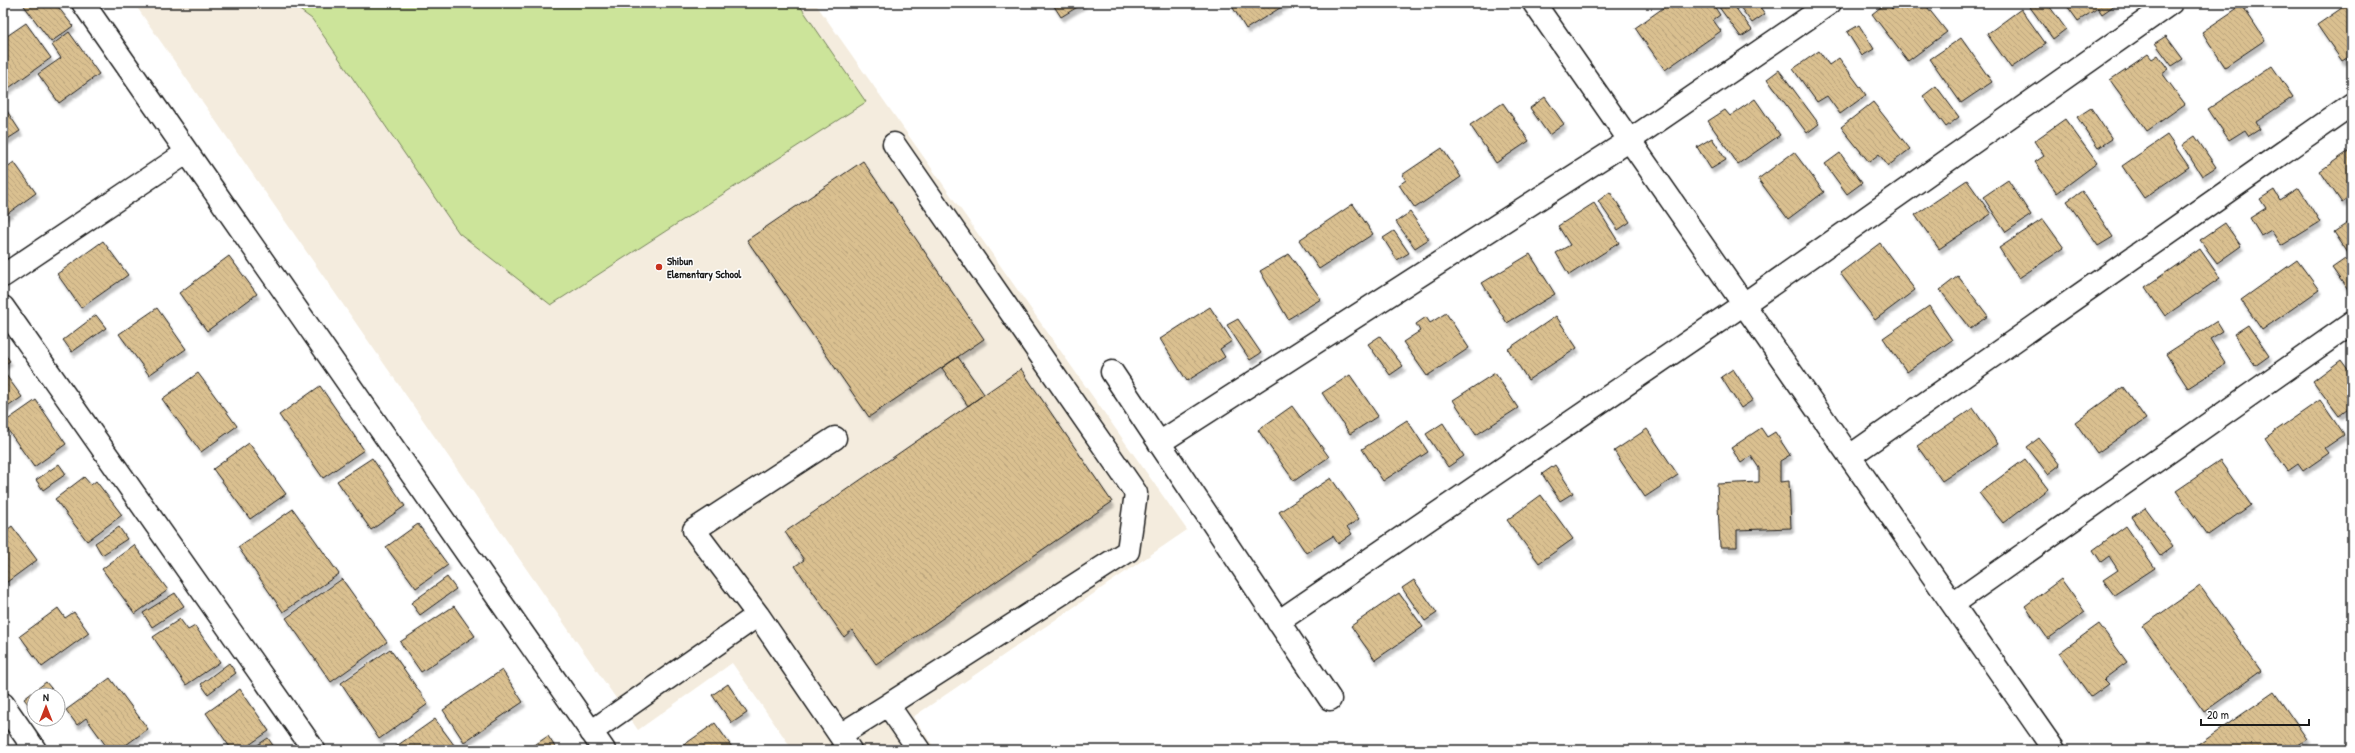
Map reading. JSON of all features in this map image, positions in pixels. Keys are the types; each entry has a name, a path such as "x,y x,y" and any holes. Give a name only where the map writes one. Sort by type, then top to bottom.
{"street":[{"path":"83,3 186,153 604,750"},
{"path":"1534,3 2054,750"},
{"path":"1159,443 1630,140 1830,3"},
{"path":"1278,622 1744,304 2171,3"},
{"path":"1850,456 2352,104"},
{"path":"835,438 694,530 758,615 845,742 888,705 1128,551 1136,493 894,144"},
{"path":"3,276 186,153"},
{"path":"3,307 314,750"},
{"path":"1953,604 2352,323"},
{"path":"1112,372 1330,699"},
{"path":"591,732 758,615"},
{"path":"3,704 35,750"},
{"path":"888,705 919,750"}],"shaded area":[{"name":"Shibun Elementary School","path":"134,3 815,3 1187,530 913,717 936,750 793,750 732,663 638,730"}],"green space":[{"path":"290,3 798,3 866,102 551,305 459,233 312,19"}],"building":[{"path":"22,3 55,3 73,26 51,42"},
{"path":"1052,3 1084,3 1061,17"},
{"path":"1230,3 1288,3 1246,29"},
{"path":"1670,3 1703,5 1712,3 1720,15 1713,20 1721,31 1665,70 1635,28"},
{"path":"1716,3 1732,3 1752,30 1741,37"},
{"path":"1737,3 1757,3 1765,14 1752,23"},
{"path":"1886,3 1892,9 1900,3 1924,3 1947,32 1908,61 1872,14"},
{"path":"2027,3 2047,3 2066,29 2053,39"},
{"path":"2065,3 2114,3 2115,5 2102,14 2098,8 2078,21"},
{"path":"2349,3 2352,3 2352,55 2342,61 2317,25"},
{"path":"2242,5 2265,40 2225,67 2202,32"},
{"path":"2021,9 2046,44 2011,68 1987,34"},
{"path":"26,23 51,58 6,90 3,86 3,36 4,38"},
{"path":"1859,25 1874,49 1862,56 1847,32"},
{"path":"69,32 99,74 59,103 38,74 61,58 52,45"},
{"path":"2166,36 2183,59 2172,66 2155,43"},
{"path":"1961,38 1992,82 1961,103 1930,59"},
{"path":"1819,51 1829,65 1839,58 1866,95 1840,114 1827,96 1817,102 1793,69"},
{"path":"2148,54 2152,59 2158,55 2168,69 2162,73 2185,104 2147,131 2110,80"},
{"path":"2272,66 2293,97 2256,122 2260,129 2249,136 2245,130 2229,140 2208,109"},
{"path":"1779,70 1819,124 1807,133 1767,79"},
{"path":"1936,86 1959,117 1946,127 1923,96"},
{"path":"1545,97 1564,124 1549,135 1530,108"},
{"path":"1755,99 1780,135 1738,164 1708,121 1725,110 1730,116"},
{"path":"1873,102 1910,149 1888,166 1879,154 1869,162 1841,127"},
{"path":"1503,103 1529,141 1496,163 1470,125"},
{"path":"5,108 20,131 6,140 3,135 3,109"},
{"path":"2091,108 2112,139 2098,148 2077,117"},
{"path":"2065,119 2097,163 2057,193 2035,162 2044,156 2034,141"},
{"path":"2167,135 2189,167 2144,198 2122,166"},
{"path":"2195,136 2216,167 2202,176 2182,145"},
{"path":"1712,138 1726,160 1711,169 1697,147"},
{"path":"1442,148 1461,177 1415,208 1399,185 1406,180 1402,175"},
{"path":"2352,149 2352,195 2342,203 2320,171"},
{"path":"1794,152 1824,192 1788,219 1758,179"},
{"path":"1840,153 1862,183 1847,194 1825,164"},
{"path":"863,161 984,339 869,417 747,240"},
{"path":"14,162 36,193 3,217 3,170"},
{"path":"1967,180 1991,214 1939,249 1915,215"},
{"path":"2008,180 2031,215 2006,232 1983,197"},
{"path":"2299,188 2320,222 2281,246 2271,230 2261,236 2250,218 2266,208 2260,199 2274,190 2280,200"},
{"path":"2082,191 2113,237 2098,246 2067,201"},
{"path":"1610,192 1630,222 1618,230 1598,201"},
{"path":"1594,203 1619,243 1569,275 1556,253 1570,245 1558,226"},
{"path":"1353,204 1373,234 1319,269 1299,240"},
{"path":"1410,212 1429,239 1415,248 1396,222"},
{"path":"2043,219 2064,248 2019,278 1999,248"},
{"path":"2352,220 2352,259 2334,232"},
{"path":"2225,223 2241,246 2217,263 2200,240"},
{"path":"1394,231 1409,253 1397,260 1383,238"},
{"path":"103,241 128,275 81,308 57,274"},
{"path":"1880,243 1915,290 1875,320 1840,273"},
{"path":"2200,249 2220,278 2165,316 2145,287"},
{"path":"1289,254 1321,299 1288,319 1260,271"},
{"path":"1530,254 1555,294 1507,323 1482,283"},
{"path":"229,256 257,294 207,331 179,293"},
{"path":"2345,259 2352,269 2352,296 2332,268"},
{"path":"2297,260 2319,290 2262,330 2241,300"},
{"path":"1958,276 1988,316 1970,329 1940,290"},
{"path":"1929,306 1952,340 1907,372 1883,338"},
{"path":"1210,307 1232,341 1220,349 1225,357 1187,381 1160,339"},
{"path":"157,308 186,349 149,375 119,334"},
{"path":"1446,313 1469,348 1427,376 1403,342 1420,331 1416,324 1426,317 1430,323"},
{"path":"96,315 106,328 72,352 63,340"},
{"path":"1556,316 1577,348 1528,380 1508,349"},
{"path":"1238,319 1261,353 1250,360 1227,325"},
{"path":"2217,321 2223,331 2210,339 2226,364 2188,388 2166,354"},
{"path":"2248,325 2269,356 2255,366 2234,334"},
{"path":"1380,336 1403,366 1390,375 1368,344"},
{"path":"3,352 10,361 3,366"},
{"path":"958,357 984,394 968,406 942,368"},
{"path":"2341,360 2352,375 2352,406 2339,416 2313,381"},
{"path":"1021,369 1112,502 876,664 852,630 844,637 795,566 804,560 785,532"},
{"path":"1733,369 1753,400 1741,408 1721,377"},
{"path":"198,373 237,426 201,452 162,399"},
{"path":"1495,373 1518,408 1476,435 1453,400"},
{"path":"6,375 22,397 3,410 3,377"},
{"path":"1350,375 1378,416 1350,434 1322,393"},
{"path":"320,386 364,450 323,478 279,415"},
{"path":"2123,387 2146,419 2097,453 2075,422"},
{"path":"36,400 66,444 34,467 3,423"},
{"path":"2320,400 2344,435 2325,448 2329,453 2303,471 2298,464 2288,471 2265,438"},
{"path":"1292,406 1329,457 1294,481 1258,430"},
{"path":"1973,408 1998,444 1942,481 1917,446"},
{"path":"1407,420 1428,452 1383,481 1362,449"},
{"path":"1443,423 1464,456 1448,467 1426,434"},
{"path":"1761,428 1767,437 1775,432 1790,455 1780,461 1780,482 1789,481 1791,528 1737,530 1737,547 1720,547 1717,484 1759,482 1759,468 1751,456 1741,463 1731,448"},
{"path":"1647,429 1678,475 1645,497 1614,451"},
{"path":"2039,438 2060,465 2048,474 2027,447"},
{"path":"249,443 286,494 250,519 213,469"},
{"path":"372,458 405,506 371,530 337,481"},
{"path":"2025,459 2048,489 2003,523 1979,493"},
{"path":"2220,461 2251,505 2208,535 2176,491"},
{"path":"59,464 66,474 43,490 36,480"},
{"path":"1555,465 1573,493 1560,501 1542,474"},
{"path":"84,477 91,485 96,481 122,515 87,541 55,499"},
{"path":"1331,478 1359,519 1347,527 1352,534 1338,544 1333,536 1306,553 1279,512"},
{"path":"1541,495 1573,539 1539,563 1507,520"},
{"path":"2145,508 2173,546 2160,556 2132,517"},
{"path":"293,509 339,574 283,612 238,547"},
{"path":"418,524 448,565 416,588 386,547"},
{"path":"12,526 37,560 3,585 3,533"},
{"path":"2126,526 2155,568 2114,595 2103,580 2118,570 2109,556 2101,562 2093,550"},
{"path":"119,527 127,539 102,555 95,543"},
{"path":"134,545 168,590 135,614 102,569"},
{"path":"447,577 456,589 420,615 411,603"},
{"path":"342,579 387,642 331,682 286,618"},
{"path":"2061,579 2085,612 2048,639 2025,606"},
{"path":"1414,580 1437,613 1425,621 1402,588"},
{"path":"2200,586 2261,671 2204,712 2143,626"},
{"path":"175,593 184,606 152,627 143,613"},
{"path":"1399,593 1423,627 1375,660 1351,626"},
{"path":"454,606 475,636 421,672 400,642"},
{"path":"58,608 65,618 74,612 89,633 42,667 20,636"},
{"path":"180,619 188,630 195,626 220,662 186,685 153,637"},
{"path":"2099,624 2127,662 2104,679 2109,684 2091,697 2059,653"},
{"path":"390,649 428,704 379,739 341,683"},
{"path":"229,663 236,673 208,694 201,684"},
{"path":"502,670 523,702 464,742 443,710"},
{"path":"110,678 148,729 119,750 109,750 86,718 77,725 66,710"},
{"path":"46,682 50,687 40,687"},
{"path":"728,684 747,713 732,723 712,695"},
{"path":"240,689 269,731 242,750 232,750 206,713"},
{"path":"2274,692 2307,739 2291,750 2202,750 2198,745"},
{"path":"435,719 457,749 391,750"},
{"path":"715,723 734,750 678,749"},
{"path":"548,736 557,750 527,750"},
{"path":"268,738 276,750 250,750"}],"place":[{"name":"Shibun Elementary School","path":"659,267"}]}
